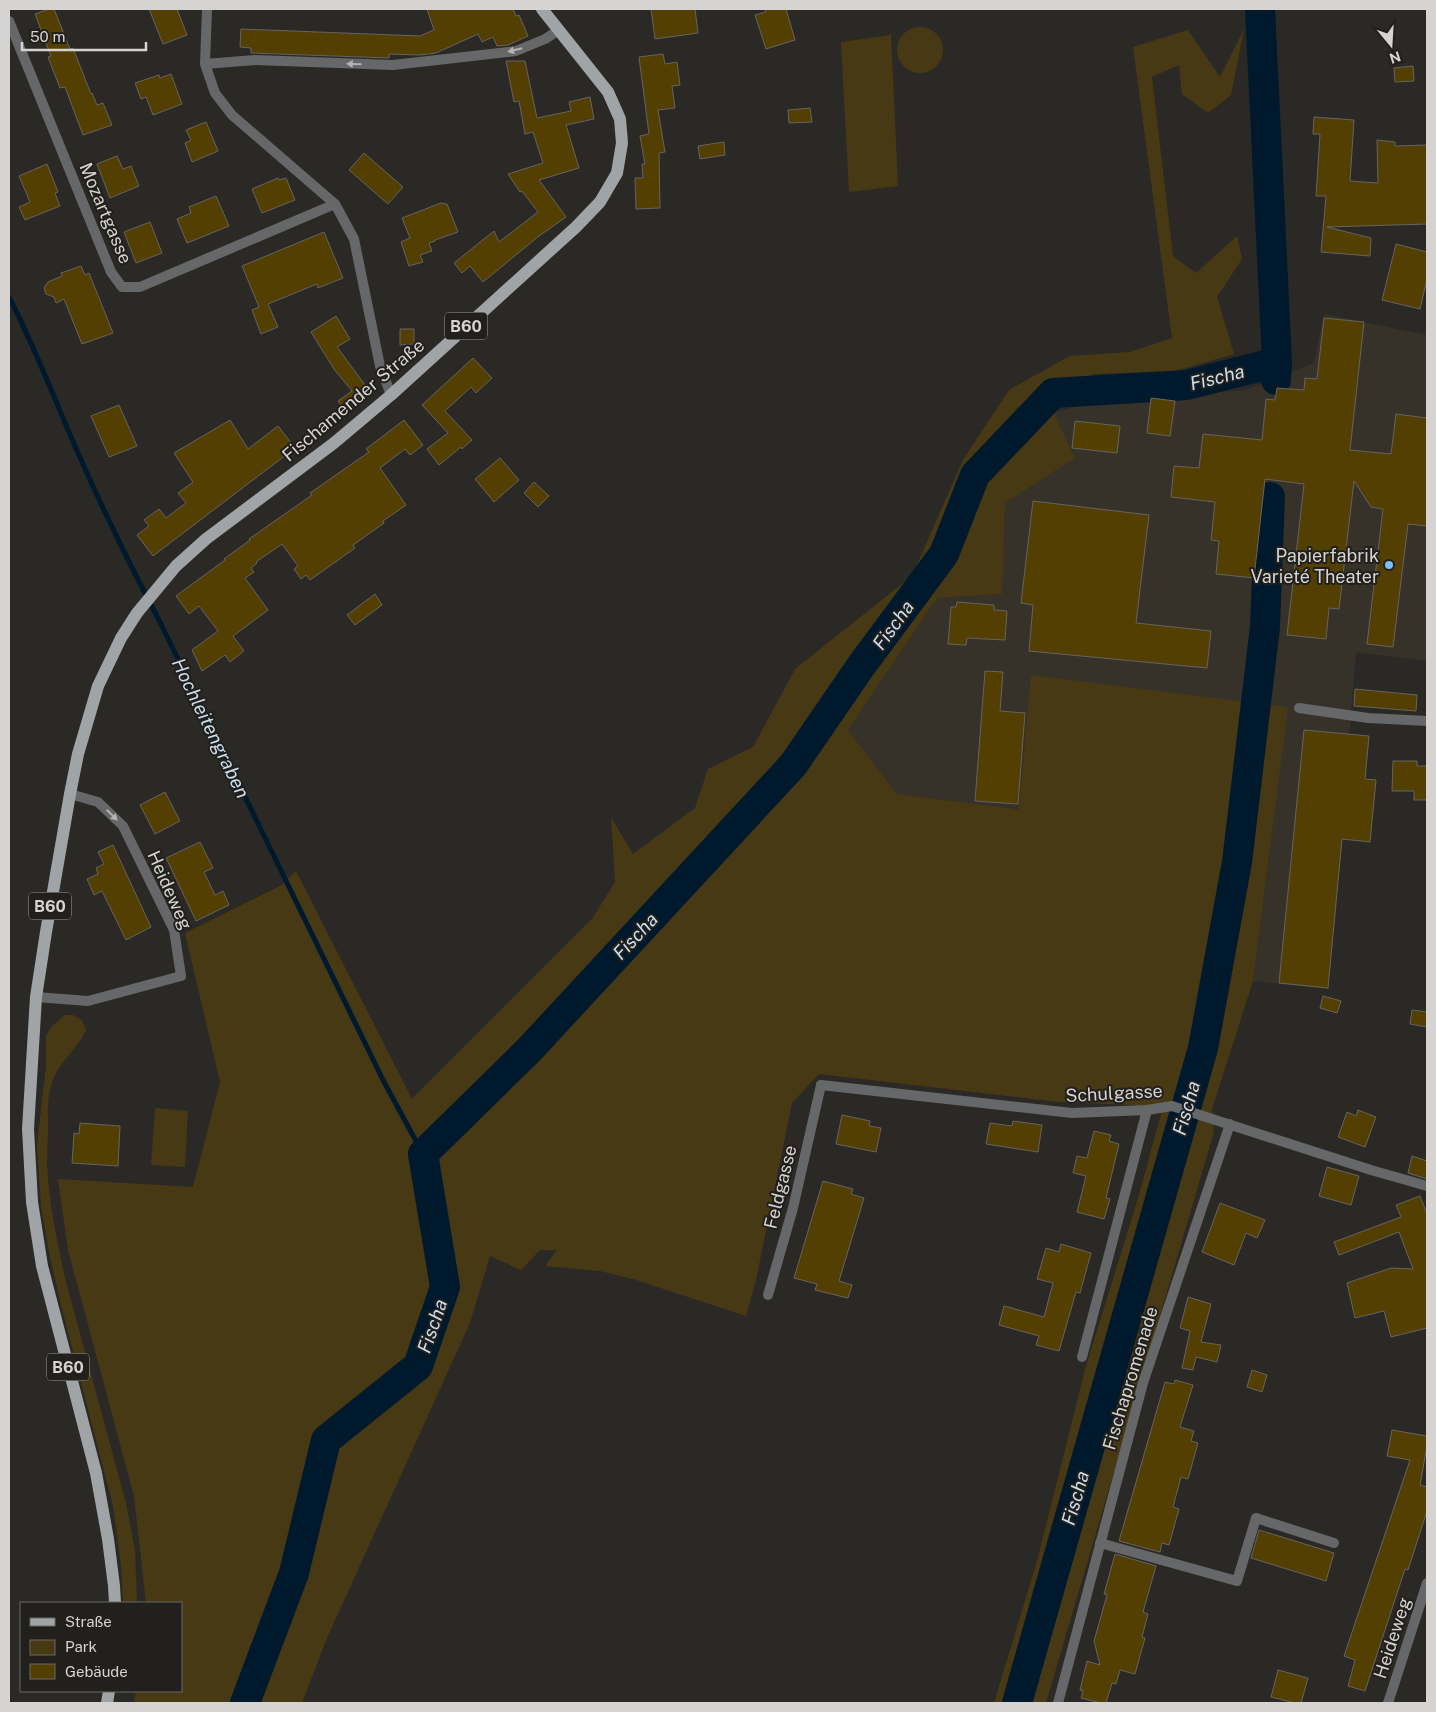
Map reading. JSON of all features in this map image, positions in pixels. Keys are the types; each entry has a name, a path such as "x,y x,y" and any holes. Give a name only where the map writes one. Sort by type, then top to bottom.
{"main road":[{"name":"Fischamender Straße","path":"70,794 78,754 98,686 121,638 142,606 176,566 206,539 334,443 390,395 576,227 600,202 617,173 622,143 620,119 608,92 542,9"},
{"name":"B60","path":"70,794 36,997 28,1129 32,1202 42,1266 96,1473 108,1538 114,1602"}],"street":[{"path":"207,9 205,64 216,93 232,115 335,204 354,239 380,366 390,395"},
{"name":"Mozartgasse","path":"9,21 112,272 122,286 140,287 335,204"},
{"path":"205,64 256,60 393,65 516,51 545,39 559,30"},
{"path":"1299,708 1368,718 1427,721"},
{"name":"Heideweg","path":"36,997 88,1000 180,976 174,930 123,826 98,802 70,794"},
{"name":"Schulgasse","path":"821,1085 1072,1113 1147,1110 1172,1106 1427,1186"},
{"name":"Feldgasse","path":"768,1295 793,1208 821,1085"},
{"path":"1082,1357 1147,1110"},
{"name":"Fischapromenade","path":"1058,1703 1143,1383 1230,1124"},
{"path":"1100,1543 1236,1581 1256,1518 1334,1543"},
{"name":"Heideweg","path":"1388,1703 1427,1583"}],"shaded area":[{"path":"1324,314 1427,335 1427,661 1356,652 1328,989 1253,981 1287,707 1162,692 1020,809 897,794 848,730 937,598 1001,594 1005,503 1075,458 1054,413 1092,401 1246,390 1314,363"}],"green space":[{"path":"925,27 929,28 939,37 942,41 942,59 933,69 925,73 915,73 907,69 898,59 897,45 901,37 911,28"},
{"path":"1244,29 1231,95 1208,113 1182,94 1179,65 1152,77 1173,256 1196,273 1237,236 1242,259 1217,297 1234,354 1175,371 1094,374 1039,396 1054,413 1075,458 1005,503 1002,594 937,598 848,730 897,794 1019,809 1031,675 1288,707 1253,981 1212,1109 1214,1132 1046,1703 994,1703 1037,1561 1086,1366 1139,1195 1162,1110 1157,1106 1059,1102 819,1074 792,1103 756,1280 746,1316 633,1279 600,1271 545,1266 557,1250 540,1250 521,1270 490,1256 470,1323 327,1638 302,1703 134,1703 136,1692 182,1692 182,1602 146,1602 134,1496 68,1250 58,1179 193,1187 220,1082 185,933 282,885 296,871 412,1099 592,919 615,882 611,817 633,854 695,808 708,769 753,747 795,669 912,576 963,460 1009,390 1070,356 1130,352 1172,338 1133,47 1188,30 1220,77"},
{"path":"891,35 898,186 849,192 841,42"},
{"path":"65,1015 73,1015 82,1020 86,1030 57,1071 50,1089 47,1164 56,1236 65,1278 126,1503 135,1551 137,1602 123,1602 121,1565 113,1506 61,1305 41,1206 37,1145 46,1067 46,1036 52,1026"},
{"path":"155,1108 188,1111 185,1167 151,1165"}],"building":[{"path":"54,9 70,49 73,48 91,94 97,105 103,103 112,125 83,135 65,87 60,88 48,57 51,56 35,14"},
{"path":"149,9 177,9 187,35 163,44"},
{"path":"427,9 513,9 516,16 519,15 528,36 508,45 497,46 493,37 482,42 478,34 436,53 420,55 389,54 389,58 251,53 251,48 240,47 241,29 420,36 434,30"},
{"path":"651,9 695,9 698,33 655,39"},
{"path":"765,9 786,9 795,40 766,49 755,15 766,12"},
{"path":"663,54 665,64 677,62 680,85 672,86 675,108 658,110 665,152 659,153 660,208 636,209 635,178 643,178 642,164 645,164 640,136 649,134 639,57"},
{"path":"506,61 525,61 537,118 571,111 569,102 590,97 594,119 566,125 579,168 539,180 566,217 539,236 483,282 470,266 462,273 454,263 494,231 499,242 538,212 522,191 520,192 508,174 543,163 533,132 525,134 519,101 514,102"},
{"path":"1413,66 1414,81 1395,82 1394,68"},
{"path":"171,74 182,104 153,115 146,97 141,99 135,83 159,75 160,78"},
{"path":"810,108 812,122 789,123 788,110"},
{"path":"1314,117 1354,120 1350,181 1378,183 1377,140 1395,142 1395,146 1427,145 1427,224 1327,227 1371,238 1370,256 1321,252 1326,196 1316,196 1320,134 1313,134"},
{"path":"206,122 218,151 192,162 185,143 191,140 186,130"},
{"path":"724,142 725,155 700,159 698,146"},
{"path":"364,153 403,187 388,204 349,170"},
{"path":"117,156 123,169 131,166 139,186 110,198 97,164"},
{"path":"47,164 58,192 55,193 60,206 25,220 19,207 30,202 19,176"},
{"path":"278,178 279,180 286,178 295,200 262,213 252,189"},
{"path":"216,196 229,226 187,243 177,219 191,213 189,207"},
{"path":"441,203 447,204 458,232 429,243 432,251 420,255 423,262 409,266 401,242 410,238 402,218"},
{"path":"150,222 162,253 136,263 124,232"},
{"path":"324,232 343,278 318,288 317,284 268,304 278,327 261,334 252,310 259,307 242,266"},
{"path":"1396,244 1427,252 1427,279 1420,309 1382,300"},
{"path":"81,266 85,275 89,273 113,333 82,344 64,299 56,303 54,297 46,294 44,288 48,282 62,276 61,273"},
{"path":"336,316 350,339 337,347 371,393 346,412 338,401 352,391 334,369 311,332"},
{"path":"1324,318 1364,322 1350,450 1391,454 1396,414 1427,418 1427,526 1408,524 1393,647 1367,644 1383,509 1371,507 1354,481 1339,609 1329,608 1326,639 1287,635 1304,484 1265,479 1254,578 1216,574 1219,541 1211,540 1215,502 1171,497 1174,466 1199,468 1203,434 1262,440 1266,399 1275,400 1277,388 1304,390 1305,378 1317,379"},
{"path":"400,329 414,329 414,344 400,345"},
{"path":"473,358 492,378 476,393 471,387 445,411 472,440 439,465 427,449 448,433 422,405"},
{"path":"1151,398 1175,401 1170,436 1147,433"},
{"path":"119,405 137,446 109,457 91,416"},
{"path":"230,420 248,449 278,426 295,448 153,556 137,535 149,526 144,520 159,509 166,518 186,503 178,493 193,482 174,453"},
{"path":"404,420 423,445 410,455 405,449 380,468 406,505 353,545 355,548 310,580 306,575 301,579 294,569 298,566 282,544 256,562 251,568 254,572 245,578 268,610 233,636 244,651 230,662 225,655 202,671 192,650 218,631 199,606 189,614 176,596 225,560 249,539 312,495 310,493 369,452 366,449"},
{"path":"1075,421 1120,426 1117,453 1072,448"},
{"path":"500,458 519,480 494,502 475,479"},
{"path":"534,482 549,496 538,507 524,493"},
{"path":"1033,501 1149,515 1136,623 1211,631 1207,668 1029,651 1033,605 1021,603"},
{"path":"375,594 382,605 355,625 347,615"},
{"path":"957,602 994,605 994,610 1007,611 1005,640 967,638 966,645 948,644 951,607 956,607"},
{"path":"985,671 1003,672 1000,711 1025,713 1018,804 975,801"},
{"path":"1355,689 1417,695 1416,711 1354,706"},
{"path":"1304,730 1369,736 1365,779 1376,780 1370,842 1342,839 1328,988 1279,983"},
{"path":"1393,761 1417,761 1417,766 1427,766 1427,800 1414,800 1414,791 1392,791"},
{"path":"165,792 180,821 155,834 140,805"},
{"path":"200,842 213,868 204,872 215,895 223,891 229,905 196,921 166,858"},
{"path":"113,845 151,927 126,940 102,891 94,895 87,879 98,874 96,868 104,864 98,852"},
{"path":"1323,996 1341,1001 1337,1013 1320,1008"},
{"path":"1412,1010 1427,1012 1427,1027 1410,1024"},
{"path":"1358,1110 1376,1117 1365,1147 1338,1137 1347,1112 1356,1116"},
{"path":"842,1115 870,1121 869,1126 881,1128 876,1152 836,1144"},
{"path":"1013,1121 1042,1125 1038,1152 986,1144 990,1123 1012,1126"},
{"path":"80,1123 120,1126 118,1166 72,1163 74,1133 79,1134"},
{"path":"1094,1131 1111,1135 1109,1141 1119,1144 1106,1198 1110,1199 1104,1219 1077,1212 1086,1176 1073,1173 1077,1156 1087,1158"},
{"path":"1412,1156 1427,1161 1427,1179 1408,1173"},
{"path":"1327,1167 1359,1176 1351,1205 1319,1196"},
{"path":"823,1181 853,1189 851,1194 864,1198 839,1281 852,1285 848,1298 815,1290 817,1284 794,1278"},
{"path":"1420,1196 1427,1214 1427,1328 1391,1337 1384,1311 1355,1318 1347,1283 1391,1268 1413,1269 1399,1232 1339,1255 1334,1242 1401,1217 1396,1205"},
{"path":"1220,1203 1265,1220 1257,1238 1246,1233 1234,1265 1202,1252"},
{"path":"1061,1244 1091,1253 1080,1293 1076,1292 1059,1351 1036,1345 1039,1336 999,1325 1004,1306 1044,1317 1053,1283 1037,1279 1046,1248 1059,1252"},
{"path":"1188,1297 1211,1304 1201,1342 1221,1345 1217,1362 1196,1357 1193,1370 1182,1368 1190,1331 1180,1328"},
{"path":"1252,1370 1267,1375 1262,1392 1247,1387"},
{"path":"1175,1380 1193,1385 1180,1427 1194,1431 1191,1441 1198,1443 1188,1479 1181,1477 1173,1507 1179,1509 1169,1545 1162,1543 1160,1552 1119,1541 1165,1382 1174,1384"},
{"path":"1392,1430 1427,1436 1420,1485 1427,1487 1427,1511 1408,1570 1405,1569 1365,1691 1348,1686 1355,1660 1344,1656 1410,1460 1387,1456"},
{"path":"1259,1530 1334,1553 1326,1581 1251,1558"},
{"path":"1115,1554 1156,1566 1143,1612 1148,1614 1142,1637 1145,1638 1135,1674 1120,1670 1116,1684 1112,1683 1106,1703 1101,1703 1081,1698 1083,1691 1080,1690 1087,1661 1100,1665 1094,1641 1107,1595 1104,1594"},
{"path":"1278,1670 1308,1678 1301,1703 1271,1697"}],"waterway":[{"name":"Fischa","path":"1260,9 1277,362 1276,380"},
{"name":"Hochleitengraben","path":"9,297 28,335 78,453 117,537 383,1080 423,1154"},
{"name":"Fischa","path":"245,1703 294,1573 326,1440 418,1366 445,1287 423,1154 529,1050 793,765 861,666 944,554 975,475 1053,393 1187,385 1277,362"},
{"name":"Fischa","path":"1017,1703 1203,1048 1237,862 1265,627 1270,497"}],"place":[{"name":"Papierfabrik Varieté Theater","path":"1389,565"}]}
